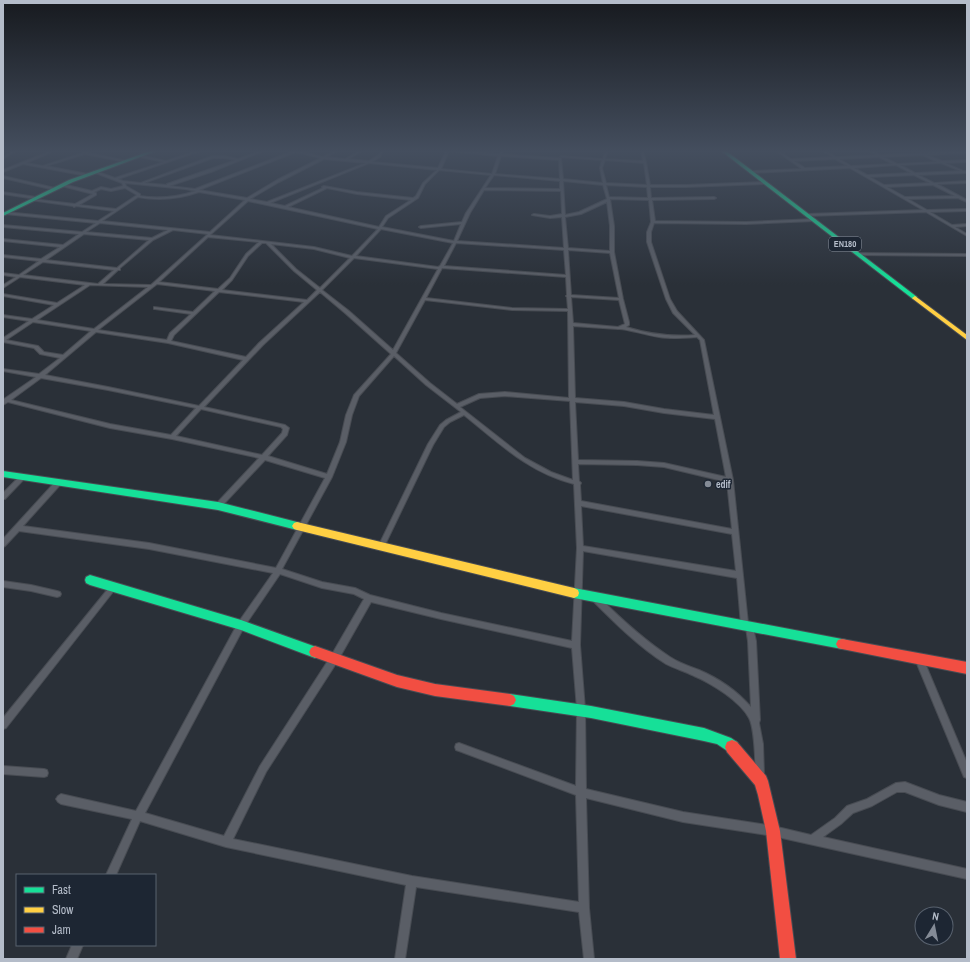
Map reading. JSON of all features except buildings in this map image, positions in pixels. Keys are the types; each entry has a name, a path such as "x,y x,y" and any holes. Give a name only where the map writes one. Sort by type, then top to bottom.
{"street":[{"path":"13,195 74,206 117,210"},
{"path":"5,213 43,195"},
{"path":"74,206 93,195"},
{"path":"185,197 189,195"},
{"path":"3,287 137,196 155,199 201,195"},
{"path":"220,195 248,199 380,228 455,242 612,252"},
{"path":"4,401 41,376 94,331 156,283 248,199 254,195"},
{"path":"267,203 287,195"},
{"path":"285,207 310,195"},
{"path":"375,195 414,199"},
{"path":"172,437 247,359 353,257 380,228 387,217 418,195"},
{"path":"111,874 138,816 241,625 278,571 329,477 343,442 357,395 392,354 455,242 468,213 481,195"},
{"path":"562,195 571,324 572,399 578,483 580,548 576,645 582,709 581,792 584,908 589,959"},
{"path":"607,195 612,226 612,252 621,299 628,322 622,327"},
{"path":"650,195 653,222 649,242 668,299 676,315 702,340 716,417 730,480 739,576 747,625 752,640 756,725 761,781 773,831 788,959"},
{"name":"EN180","path":"780,195 967,338"},
{"path":"898,195 967,236"},
{"path":"955,195 967,201"},
{"path":"903,198 967,197"},
{"path":"534,215 550,216 580,213 608,199 714,198"},
{"path":"653,222 746,223 880,212 967,210"},
{"path":"5,213 209,234 261,242 319,248 353,257 440,268 567,276"},
{"path":"421,227 464,223"},
{"path":"950,226 967,225"},
{"path":"3,226 152,239"},
{"path":"98,286 152,239 171,230"},
{"path":"3,240 64,246"},
{"path":"168,342 172,334 231,279 247,255 261,242"},
{"path":"267,242 392,354 456,407 539,470 556,478 578,483"},
{"path":"858,254 967,255"},
{"path":"3,256 119,269"},
{"path":"3,274 98,286 152,286"},
{"path":"156,283 307,301"},
{"path":"3,345 5,341 32,321 88,284"},
{"path":"3,295 58,304"},
{"path":"568,296 621,299"},
{"path":"424,299 512,309 570,310"},
{"path":"155,308 194,313"},
{"path":"3,316 168,342 247,359"},
{"path":"571,324 622,327 662,338 698,336"},
{"path":"5,341 36,347 42,354 64,357"},
{"path":"3,370 200,407 283,426 286,428 286,434 218,506"},
{"path":"456,407 478,396 505,394 624,404 664,411 716,417"},
{"path":"4,401 110,426 172,437 263,457 329,477"},
{"path":"382,547 430,445 442,426 448,421 464,413"},
{"path":"576,462 664,465 730,480"},
{"path":"3,474 218,506 595,598 747,625 967,668"},
{"path":"3,497 23,477"},
{"path":"3,544 58,483"},
{"path":"578,503 735,532"},
{"path":"18,528 149,546 278,571 322,585 355,591 369,598 441,616 576,645"},
{"path":"580,548 739,576"},
{"path":"90,580 241,625 397,681 435,690 582,709 714,737 730,745 761,781"},
{"path":"3,584 57,594"},
{"path":"3,725 114,586"},
{"path":"226,842 263,769 334,659 369,598"},
{"path":"595,598 630,630 669,661 699,674 736,698 753,716 756,725"},
{"path":"919,659 967,774"},
{"path":"459,747 581,792 625,801 683,817 773,831 967,874"},
{"path":"3,770 44,774"},
{"path":"811,840 838,821 850,809 869,803 896,788 905,787 939,800 967,807"},
{"path":"61,799 138,816 226,842 412,881 584,908"},
{"path":"400,959 412,881"},
{"path":"71,959 78,946"}],"traffic: fast":[{"path":"3,215 43,195"},
{"path":"781,195 915,298"},
{"path":"3,474 218,506 297,526"},
{"path":"90,580 241,625 315,652"},
{"path":"574,593 842,644"},
{"path":"510,700 591,712 704,734 720,739 732,747"}],"traffic: slow":[{"path":"915,298 967,338"},
{"path":"297,526 574,593"}],"traffic: jam":[{"path":"842,644 967,668"},
{"path":"315,652 397,681 435,690 510,700"},
{"path":"732,747 761,781 765,795 773,831 788,959"}],"place":[{"name":"edif","path":"708,484"}]}
